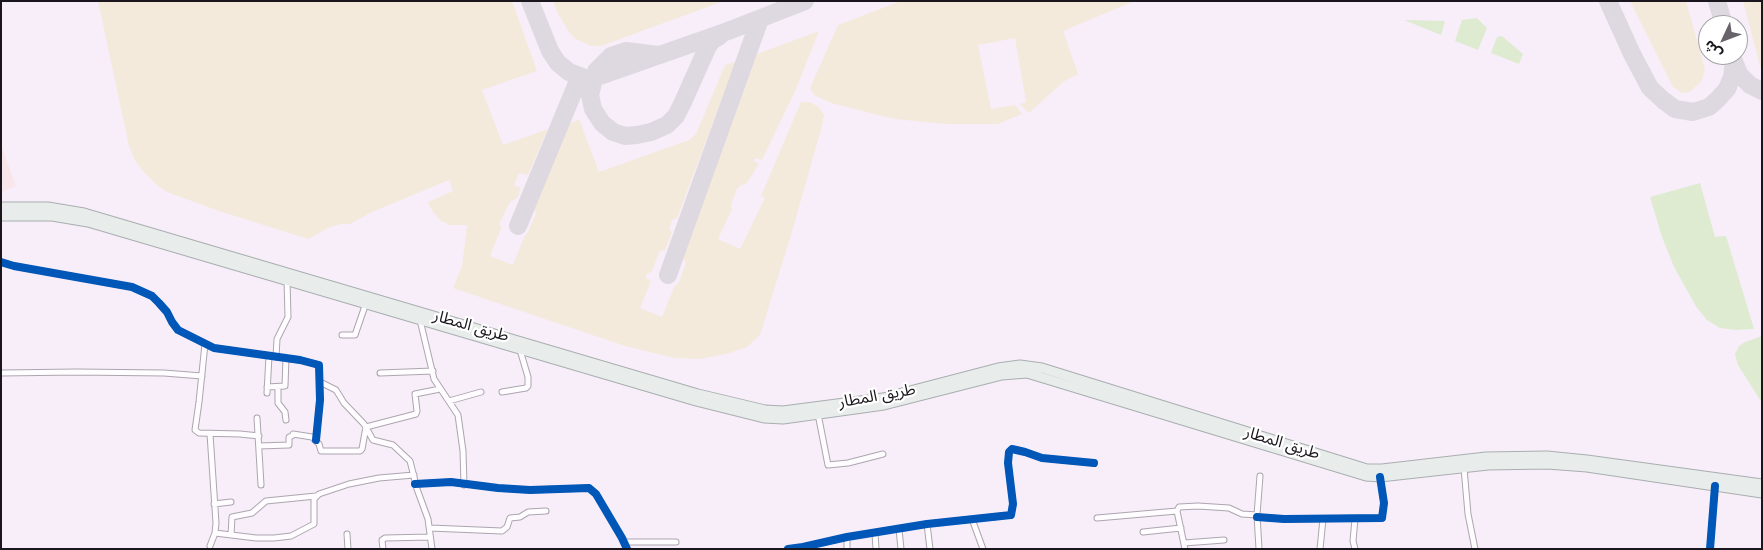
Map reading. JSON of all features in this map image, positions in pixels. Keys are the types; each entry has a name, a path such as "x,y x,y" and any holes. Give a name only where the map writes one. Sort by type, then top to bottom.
{"main road":[{"name":"طريق المطار","path":"1,208 48,207 84,213 490,336 698,394 774,411 883,398 998,368 1014,365 1031,366 1360,467 1400,471 1508,464 1567,465 1762,493"},
{"name":"طريق المطار","path":"1,216 35,215 70,218 420,319 490,336 520,349 696,401 755,416 783,418 895,403 1002,375 1027,373 1359,474 1380,477 1400,471 1486,457 1547,456 1762,484"}],"street":[{"path":"1,262 14,266 122,284 143,291 159,303 178,330 205,344 219,349 300,360 319,365 320,400 316,440"},
{"path":"276,357 277,339 288,317 287,280"},
{"path":"342,335 355,335 366,303"},
{"path":"420,319 433,371 440,389 455,409 460,423 464,451 464,485"},
{"path":"205,344 200,402 194,428 199,434 259,436"},
{"path":"502,392 528,386 528,377 520,349"},
{"path":"269,356 267,390 285,386 286,358"},
{"path":"380,373 433,371"},
{"path":"1,373 164,373 202,376"},
{"path":"320,382 334,389 376,441 393,445 412,463 415,484 428,519 432,549"},
{"path":"278,387 278,402 285,412 286,420"},
{"path":"366,427 416,414 415,394 440,389"},
{"path":"449,401 482,392"},
{"path":"818,414 828,465 848,464 883,454"},
{"path":"257,418 261,485"},
{"path":"260,446 289,445 289,438 292,436 292,426"},
{"path":"292,434 310,436 319,444 321,451 360,451 366,427"},
{"path":"210,434 215,533 210,546"},
{"path":"788,549 803,548 847,537 927,524 1012,514 1013,503 1008,463 1009,452 1012,449 1042,458 1094,463"},
{"path":"1464,468 1468,514 1475,549"},
{"path":"232,535 232,517 252,513 266,501 316,496 326,490 349,484 379,478 414,475"},
{"path":"1259,549 1257,516 1260,476"},
{"path":"1097,518 1177,511 1179,507 1198,506 1229,508 1242,514 1284,519 1383,518 1384,503 1380,477"},
{"path":"415,484 451,482 464,485 533,490 589,488 596,494 627,549"},
{"path":"1710,549 1715,486"},
{"path":"215,533 274,538 292,536 314,524 316,496"},
{"path":"214,504 231,502"},
{"path":"430,528 502,530 508,527 510,518 520,517 528,512 546,511"},
{"path":"1177,511 1184,546 1224,540"},
{"path":"972,519 983,549"},
{"path":"1320,549 1322,519"},
{"path":"1355,519 1353,541 1355,549"},
{"path":"927,524 930,549"},
{"path":"1142,532 1181,528"},
{"path":"899,529 901,549"},
{"path":"875,533 876,549"},
{"path":"347,534 348,549"},
{"path":"382,549 382,541 385,538 430,536"},
{"path":"847,537 847,549"},
{"path":"624,542 676,542"}],"shaded area":[{"path":"1,145 16,186 1,192"}],"green space":[{"path":"1477,18 1487,28 1478,50 1455,41 1462,20"},
{"path":"1404,20 1445,21 1441,35"},
{"path":"1502,36 1523,54 1519,64 1491,53 1497,37"},
{"path":"1700,183 1715,237 1726,236 1754,329 1736,330 1720,328 1707,320 1697,308 1674,267 1662,237 1650,197"},
{"path":"1762,336 1762,403 1738,365 1735,354 1739,346 1745,342"}],"sand":[{"path":"98,1 512,1 537,71 482,90 503,145 548,129 528,175 519,173 514,185 521,188 517,198 510,202 499,224 502,226 490,256 513,265 535,216 536,212 532,210 569,124 579,119 599,172 689,140 696,134 725,65 736,62 677,218 672,220 669,230 672,232 665,250 660,251 652,271 646,275 646,278 651,281 640,308 662,317 674,287 679,282 686,262 682,258 757,54 819,31 796,89 762,160 755,158 754,161 759,164 746,184 741,185 737,189 731,205 732,209 718,239 740,249 765,198 761,196 801,102 809,102 819,107 824,115 822,126 760,335 747,347 726,354 699,359 674,358 625,346 453,288 462,266 467,225 450,225 441,221 433,212 428,202 453,191 449,180 372,212 350,224 330,227 308,239 219,211 167,192 143,171 134,159 129,146"},
{"path":"553,1 724,1 601,46 591,46 576,39 569,32"},
{"path":"901,1 1135,1 1063,31 1078,74 1063,82 1029,113 1020,104 1026,102 1015,38 978,45 991,109 1015,105 1022,114 998,124 948,124 894,119 831,103 814,95 810,88 838,25"},
{"path":"1630,1 1686,1 1698,44 1698,65 1704,65 1705,69 1702,80 1690,92 1682,93 1673,87"},
{"path":"1743,1 1762,1 1762,68 1760,66"}],"taxiway":[{"path":"530,1 550,51 558,63 569,72 585,78 594,78 728,31 805,1"},
{"path":"1608,1 1650,88 1675,109 1693,112 1709,107 1727,89 1732,77 1734,65"},
{"path":"1717,1 1721,15"},
{"path":"668,275 760,19"},
{"path":"658,55 626,51 611,56 596,71 590,95 593,109 602,123 613,132 625,136 637,135 651,132 667,125 676,116 708,46 720,36"},
{"path":"1736,65 1739,74 1750,85 1762,91"},
{"path":"518,226 580,76"}],"cycle path":[{"path":"1,262 132,287 152,296 167,312 178,330 214,348 300,360 319,365 320,400 316,440"},
{"path":"788,549 927,524 1011,515 1013,504 1008,463 1009,452 1012,449 1042,458 1094,463"},
{"path":"1257,517 1284,519 1382,518 1384,503 1380,477"},
{"path":"415,484 451,482 530,490 589,488 596,494 627,549"},
{"path":"1710,549 1715,486"}]}
